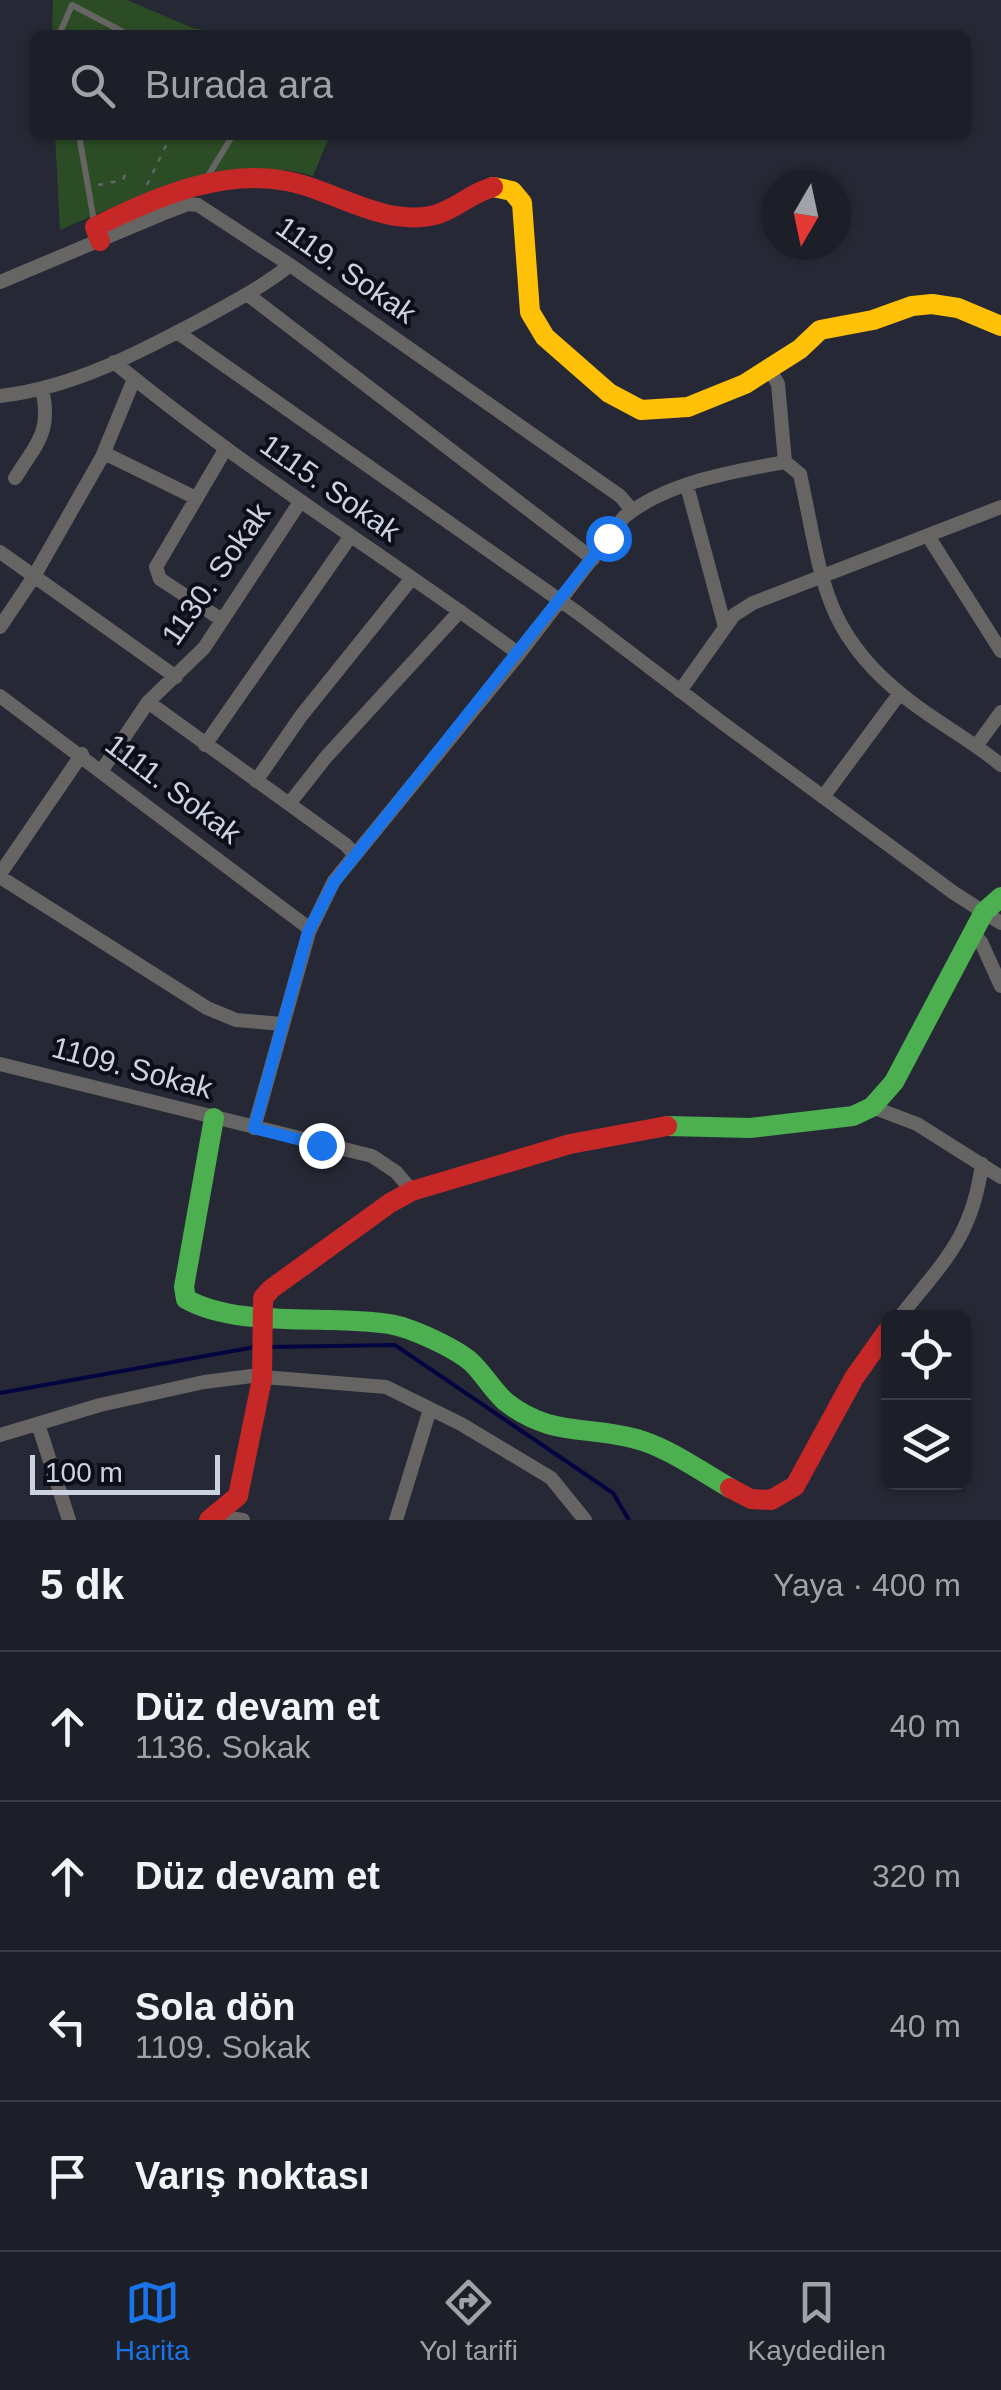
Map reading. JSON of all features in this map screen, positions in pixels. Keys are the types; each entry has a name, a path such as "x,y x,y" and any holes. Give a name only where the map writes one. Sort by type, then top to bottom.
{"street":[{"path":"98,234 134,208 203,185 286,180 372,211 413,217 440,214 484,187 506,188 522,204 530,312 536,327 609,393 641,410 655,412 718,397 770,370 820,330 873,320 912,306 958,308 1001,326"},
{"name":"1119. Sokak","path":"0,282 98,234 188,204 198,205 620,496 632,510"},
{"path":"0,396 42,389 114,362 247,294 290,265"},
{"path":"247,294 593,559"},
{"path":"177,332 578,613 992,918"},
{"name":"1115. Sokak","path":"114,362 300,502 519,654"},
{"path":"770,370 778,384 785,462 800,474 822,577 839,627 872,671 1001,765"},
{"path":"0,626 33,578 104,453 134,379"},
{"path":"15,478 48,415 42,389"},
{"path":"222,620 160,579 156,567 226,448"},
{"path":"104,453 196,498"},
{"path":"254,1128 310,929 334,882 519,654 558,600 632,510 645,500 730,472 785,462"},
{"path":"687,486 725,628"},
{"name":"1130. Sokak","path":"102,770 148,702 204,648 300,502"},
{"path":"680,691 734,614 753,603 1001,507"},
{"path":"928,536 1001,650"},
{"path":"205,745 350,537"},
{"path":"0,552 176,677"},
{"path":"256,781 301,716 412,578"},
{"path":"289,804 326,757 460,610"},
{"path":"823,797 900,694"},
{"name":"1111. Sokak","path":"0,696 310,929"},
{"path":"148,702 346,844 355,856"},
{"path":"977,745 1001,712"},
{"path":"82,754 0,876 206,1008 236,1020 282,1024"},
{"path":"212,1518 238,1496 262,1372 263,1298 270,1290 412,1191 570,1144 664,1126 750,1128 853,1116 872,1107 894,1082 973,934 992,918 1001,896"},
{"path":"973,934 987,953 1001,986"},
{"name":"1109. Sokak","path":"0,1064 372,1156 396,1172 412,1191"},
{"path":"872,1107 917,1124 1001,1178"},
{"path":"214,1118 184,1286 186,1299 200,1307 263,1320 391,1324 469,1360 505,1401 538,1422 563,1430 600,1430 646,1442 751,1499 771,1500 794,1486 854,1378 881,1340"},
{"path":"905,1310 962,1237 972,1216 982,1164"},
{"path":"0,1435 100,1405 262,1372 386,1387 551,1478 585,1520"},
{"path":"396,1520 430,1408"},
{"path":"38,1424 69,1520"},
{"path":"212,1518 243,1520"}],"lane":[{"path":"61,30 72,5 120,30"},
{"path":"80,140 98,234"},
{"path":"203,185 229,140"}],"path":[{"path":"134,208 169,140"},
{"path":"86,187 123,180 126,172"}],"green space":[{"path":"53,0 127,0 204,30 52,30"},
{"path":"55,140 328,140 313,176 284,170 219,175 151,193 60,230"}],"waterway":[{"path":"269,1347 395,1345 613,1493 629,1520"},
{"path":"0,1393 255,1347"}],"traffic: fast":[{"path":"667,1126 750,1128 853,1116 872,1107 894,1082 984,912 1001,897"},
{"path":"214,1118 184,1287 186,1299 232,1314 365,1321 408,1329 464,1356 501,1398 523,1414 556,1426 643,1441 730,1488"}],"traffic: slow":[{"path":"493,187 512,191 522,203 530,312 545,337 609,393 641,410 688,407 745,384 800,349 820,330 873,320 912,306 958,308 1001,326"}],"traffic: jam":[{"path":"100,241 95,227 170,194 223,180 277,179 381,213 414,217 438,214 493,187"},
{"path":"209,1520 238,1496 262,1379 263,1298 271,1289 412,1191 570,1144 667,1126"},
{"path":"730,1488 751,1499 771,1500 795,1486 854,1378 881,1340"}],"route":[{"path":"321,1145 254,1128 308,932 334,882 608,538"}]}
